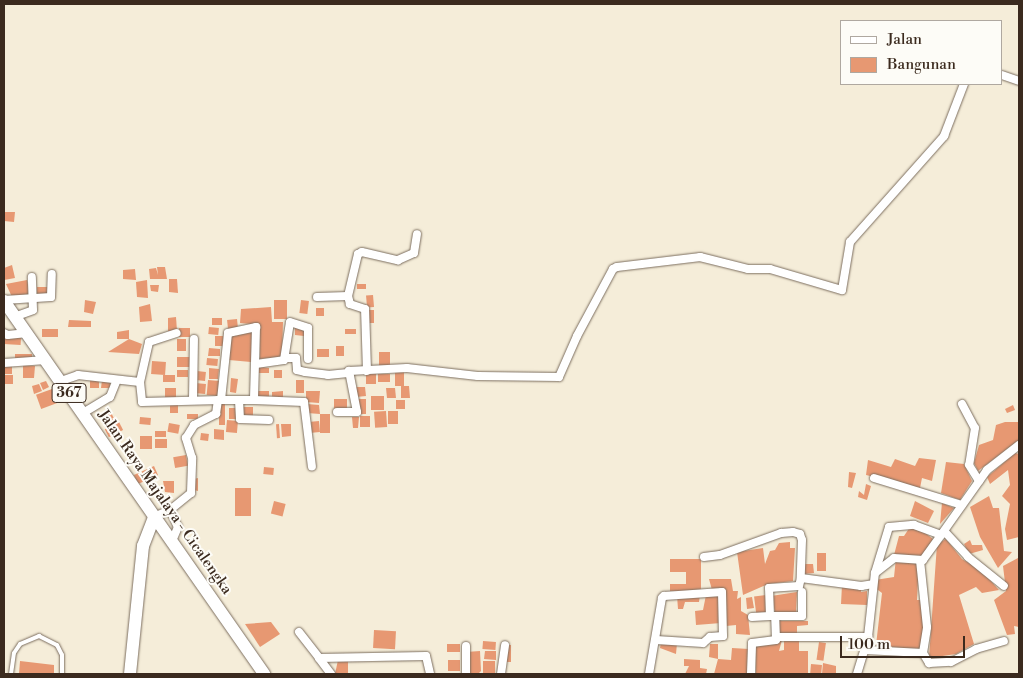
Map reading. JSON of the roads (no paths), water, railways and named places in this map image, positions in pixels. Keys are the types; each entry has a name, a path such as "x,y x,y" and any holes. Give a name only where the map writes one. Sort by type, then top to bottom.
{"main road":[{"name":"Jalan Raya Majalaya - Cicalengka","path":"4,301 264,674"},
{"path":"130,674 143,546 154,517"}],"street":[{"path":"1003,75 1019,81"},
{"path":"256,364 283,361 285,358 296,358 297,370 328,376 407,368 478,376 559,377 613,269 654,260 700,257 748,269 770,269 842,290 850,242 944,136 964,85"},
{"path":"367,371 365,309 350,304 348,296 359,252 398,260 414,253 417,234"},
{"path":"4,301 51,297 52,274"},
{"path":"14,317 34,310 32,277"},
{"path":"317,297 348,296"},
{"path":"285,358 288,324 292,322 308,328 308,359"},
{"path":"154,517 170,510 191,493 192,458 186,438 194,425 214,416 219,400 228,332 256,327 254,400"},
{"path":"4,332 8,335 27,334"},
{"path":"177,333 149,342 140,382 142,402 193,400 304,402 312,467"},
{"path":"193,400 194,339"},
{"path":"4,363 46,360"},
{"path":"337,412 357,412 348,373"},
{"path":"61,381 75,376 140,382"},
{"path":"83,412 110,397 117,380"},
{"path":"240,400 240,419 269,420"},
{"path":"962,404 975,428 969,464 979,481"},
{"path":"875,573 894,558 920,560 925,558 933,542 943,533 979,481 1017,448"},
{"path":"874,478 962,505"},
{"path":"170,510 178,527 172,541"},
{"path":"857,674 868,637 875,573 889,527 914,525 943,533 1004,586"},
{"path":"704,557 720,555 781,532 800,534 802,540 799,586 769,588 776,637"},
{"path":"920,560 927,627 923,653 929,663 951,662 976,649 1004,641"},
{"path":"801,578 861,586 873,584"},
{"path":"650,674 656,640 665,595 722,592 723,636 710,637 703,643 656,640"},
{"path":"752,617 802,616 802,592"},
{"path":"299,632 330,674"},
{"path":"752,674 753,641 774,640 776,637 868,637"},
{"path":"501,674 505,645"},
{"path":"466,646 466,674"},
{"path":"865,650 923,653"},
{"path":"319,658 426,656 430,674"}],"lane":[{"path":"11,674 14,653 20,644 39,636 58,645 62,655 62,674"}]}
